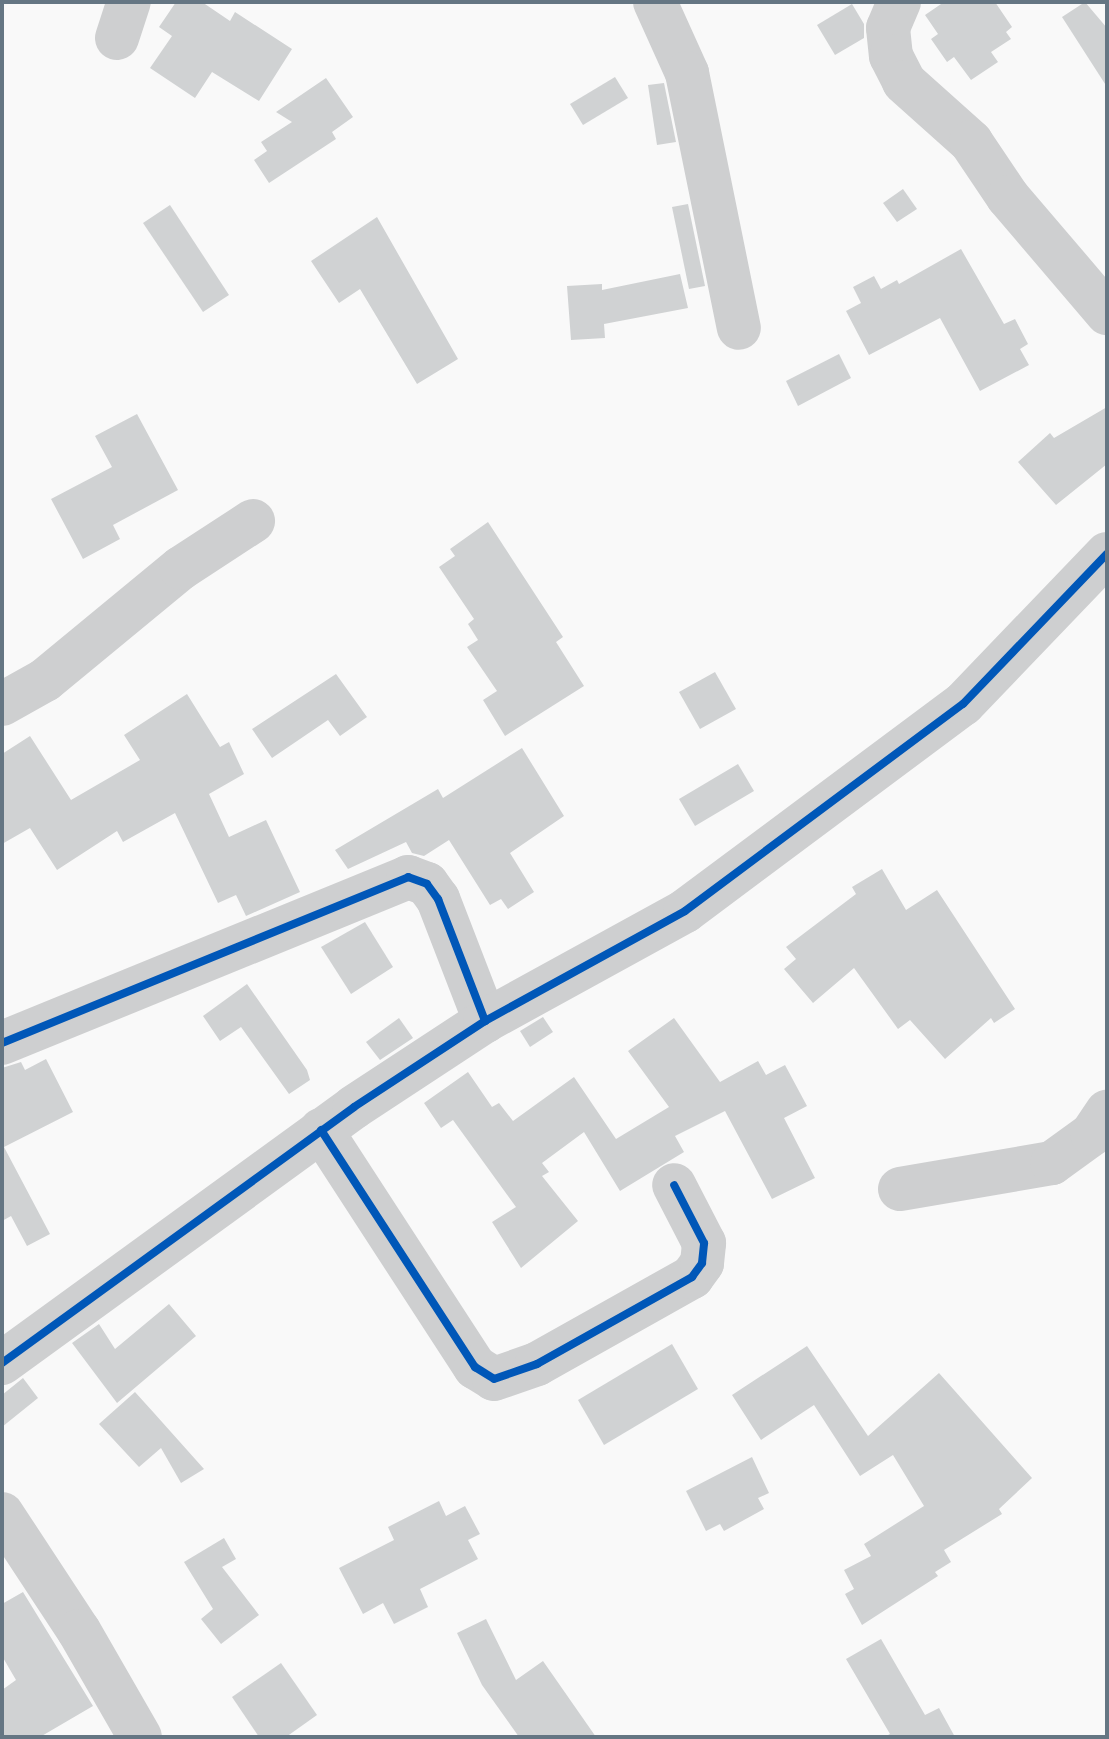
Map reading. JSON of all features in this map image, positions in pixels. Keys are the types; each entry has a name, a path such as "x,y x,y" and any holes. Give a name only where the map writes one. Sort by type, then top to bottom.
{"street":[{"path":"655,2 687,73 739,328"},
{"path":"899,2 888,28 891,56 904,82 971,142 1008,197 1107,313"},
{"path":"2,704 45,680 181,568 253,521"},
{"path":"2,1363 321,1130 485,1021 685,911 963,704 1107,554"},
{"path":"2,1043 408,877 427,884 438,899 485,1021"},
{"path":"900,1189 1052,1163 1092,1134 1107,1112"},
{"path":"321,1130 475,1367 494,1379 537,1364 692,1277 702,1263 704,1243 674,1185"},
{"path":"2,1514 79,1631 140,1737"}],"building":[{"path":"176,2 202,2 230,21 235,12 292,49 259,101 212,72 195,98 150,68 172,36 159,27"},
{"path":"944,2 995,2 1012,27 1006,32 1011,39 991,52 998,62 971,80 954,57 947,62 931,39 938,34 925,15"},
{"path":"1085,2 1107,28 1107,87 1062,17"},
{"path":"852,4 864,24 864,38 835,55 817,25"},
{"path":"615,77 628,98 583,125 570,104"},
{"path":"326,78 353,117 332,132 336,139 269,183 254,160 267,151 261,142 292,122 276,112"},
{"path":"664,83 676,142 657,145 648,85"},
{"path":"903,189 917,209 897,222 883,203"},
{"path":"688,204 705,286 689,289 672,207"},
{"path":"170,205 229,295 203,312 143,223"},
{"path":"377,217 458,359 417,384 360,289 339,303 311,261"},
{"path":"961,249 1004,324 1015,319 1028,344 1020,349 1029,365 980,391 940,318 869,355 846,311 861,303 853,287 874,276 881,289 897,280 899,284"},
{"path":"680,274 688,308 604,324 605,338 571,340 567,286 602,284 602,290"},
{"path":"839,354 851,378 798,406 786,381"},
{"path":"1107,407 1107,464 1056,505 1018,462 1050,433 1054,438"},
{"path":"137,414 178,490 113,525 120,539 83,559 51,499 112,467 95,436"},
{"path":"488,522 563,637 556,642 584,686 505,736 483,700 497,691 467,647 478,640 468,624 474,619 439,567 455,556 450,549"},
{"path":"715,672 736,709 700,729 679,692"},
{"path":"336,674 367,717 340,736 328,720 272,758 252,729"},
{"path":"187,694 220,747 229,742 244,774 209,794 229,837 266,820 300,892 246,916 236,895 218,903 175,813 123,842 117,831 57,870 30,828 2,844 2,754 30,736 71,800 140,760 124,735"},
{"path":"522,748 564,816 510,853 534,892 508,909 501,899 490,905 449,840 424,856 412,853 406,842 348,869 335,850 438,789 443,798"},
{"path":"738,764 754,791 695,826 679,799"},
{"path":"882,869 906,910 937,890 1015,1009 994,1023 991,1018 945,1059 910,1020 898,1029 854,968 813,1003 784,969 796,959 786,947 856,894 852,887"},
{"path":"365,922 393,967 351,994 321,947"},
{"path":"247,984 307,1070 310,1080 289,1094 241,1027 220,1041 203,1016"},
{"path":"543,1017 553,1032 530,1047 520,1031"},
{"path":"399,1018 413,1038 380,1060 366,1042"},
{"path":"674,1018 720,1082 758,1061 766,1075 785,1065 807,1106 784,1118 815,1178 772,1199 725,1111 675,1136 684,1152 620,1191 584,1132 542,1163 549,1172 542,1176 578,1221 521,1268 492,1222 516,1207 453,1120 441,1128 424,1103 468,1072 492,1107 499,1103 513,1121 574,1077 616,1139 669,1107 628,1051"},
{"path":"46,1059 73,1112 4,1147 50,1234 27,1246 11,1216 2,1221 2,1068 21,1062 25,1070"},
{"path":"169,1304 196,1336 117,1403 72,1343 99,1324 115,1349"},
{"path":"672,1344 698,1389 604,1445 578,1400"},
{"path":"807,1346 868,1436 939,1373 1032,1478 999,1509 1002,1514 944,1550 951,1562 935,1572 938,1576 862,1625 845,1594 854,1589 844,1570 871,1556 864,1544 924,1506 893,1455 860,1476 814,1405 761,1440 732,1395"},
{"path":"23,1378 38,1398 2,1427 2,1395"},
{"path":"135,1392 204,1469 181,1483 161,1448 139,1467 99,1424"},
{"path":"752,1457 769,1493 758,1498 764,1509 724,1531 720,1524 706,1531 686,1491"},
{"path":"439,1501 446,1516 465,1506 480,1534 468,1540 478,1559 420,1589 428,1607 394,1624 383,1603 363,1614 339,1568 394,1540 388,1527"},
{"path":"224,1538 236,1559 222,1567 259,1615 221,1644 201,1619 213,1609 184,1562"},
{"path":"23,1592 93,1706 40,1737 2,1737 2,1690 16,1680 2,1656 2,1604"},
{"path":"486,1619 516,1680 543,1661 596,1737 519,1737 482,1685 457,1633"},
{"path":"881,1639 925,1715 939,1708 955,1737 884,1737 890,1734 846,1659"},
{"path":"281,1663 317,1715 286,1737 259,1737 232,1697"}],"cycle path":[{"path":"2,1363 354,1107 485,1021 685,911 963,704 1107,554"},
{"path":"2,1043 408,877 427,884 438,899 485,1021"},
{"path":"321,1130 475,1367 494,1379 537,1364 692,1277 702,1263 704,1243 674,1185"}]}
